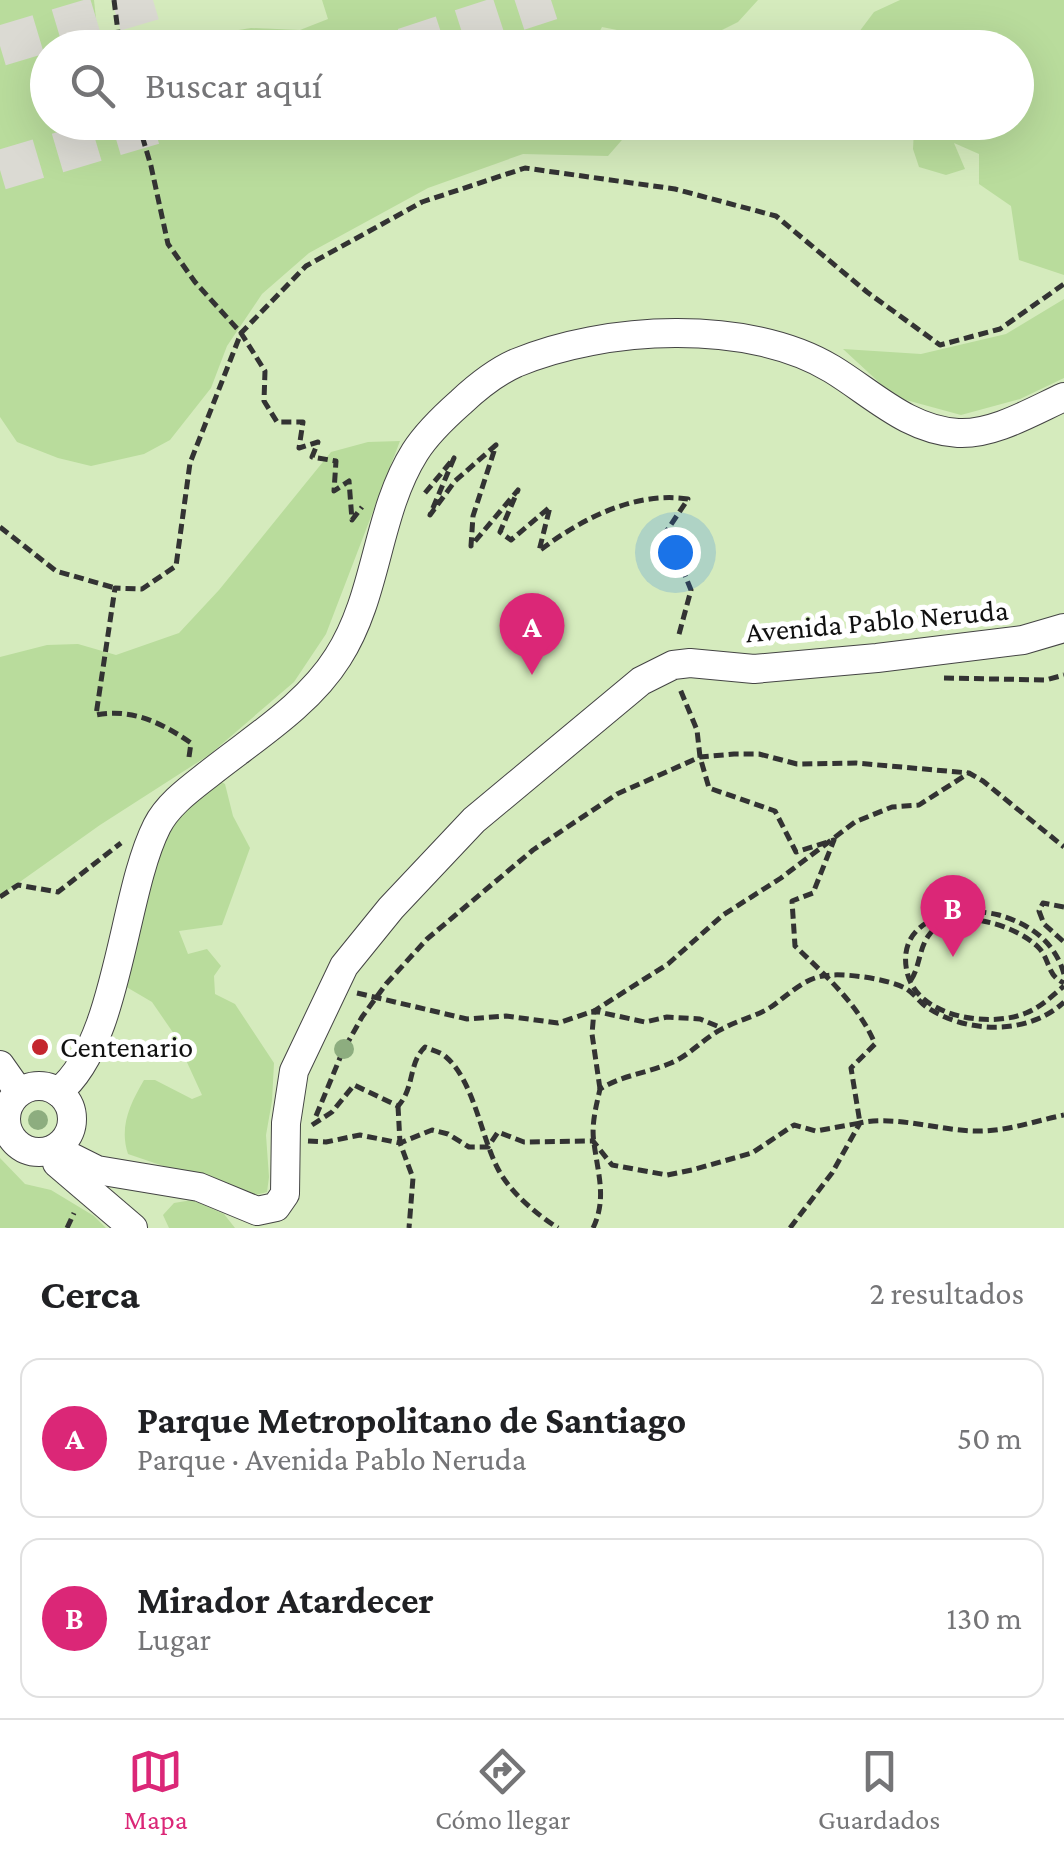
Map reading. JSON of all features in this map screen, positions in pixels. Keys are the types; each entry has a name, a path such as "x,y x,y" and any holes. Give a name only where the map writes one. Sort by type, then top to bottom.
{"street":[{"path":"58,1092 72,1080 96,1033 158,824 181,795 284,715 337,660 354,630 393,503 414,454 438,424 477,387 513,365 589,341 681,334 728,336 802,353 929,430 962,434 981,430 1064,396"},
{"name":"Avenida Pablo Neruda","path":"49,1150 97,1170 199,1187 257,1211 276,1207 285,1194 286,1123 294,1071 344,966 418,878 494,802 641,681 1023,640 1064,628"},
{"path":"0,1065 19,1092"},
{"path":"38,1086 58,1092 71,1110 72,1121 64,1142 49,1150 25,1150 16,1144 3,1117 19,1092 38,1086"},
{"path":"49,1150 133,1228"}],"path":[{"path":"114,0 118,30"},
{"path":"144,140 168,244 195,282 241,332 265,371 264,401 276,422 303,422 299,448 318,442 312,456 336,461 334,491 349,482 352,520 364,506 380,545"},
{"path":"420,499 454,458 430,515 455,481 496,445 473,516 472,546 518,490 500,532 512,540 550,508 538,551 572,526 601,514 660,494 688,499 664,536 678,558 690,590 678,634 674,675 698,730 708,788 775,811 796,852 834,840"},
{"path":"0,526 56,571 115,588"},
{"path":"937,678 1046,680 1064,675"},
{"path":"398,1106 354,1085 332,1112 312,1124 342,1053 376,997 427,939 533,850 618,794 700,756 759,754 798,764 856,763 969,774 1064,847"},
{"path":"354,982 356,993 467,1019 506,1016 558,1023 594,1012 668,964 722,915 834,840 854,822 892,806 919,804 969,774"},
{"path":"790,1228 832,1173 860,1123 851,1068 875,1044 867,1024 795,946 792,902 812,893 834,840"},
{"path":"1064,907 1043,903 1039,910 1044,924 1064,942"},
{"path":"906,988 911,980 928,936 952,921 972,920 1027,936 1043,951 1049,973 1064,985 1028,1012 1013,1017 977,1019 941,1008 924,997 911,980 907,972 908,949 930,919 954,911 991,913 1039,933 1054,950 1064,974"},
{"path":"600,1088 621,1076 641,1074 678,1060 722,1028 750,1019 808,981 825,975 865,977 906,988 928,1008 962,1022 990,1027 1039,1020 1064,1002"},
{"path":"594,1012 645,1022 667,1017 700,1018 722,1028"},
{"path":"593,1228 603,1185 594,1141 600,1088 592,1034 594,1012"},
{"path":"409,1228 413,1178 400,1143 398,1106 412,1086 418,1054 425,1047 445,1056 480,1115 499,1172 523,1199 558,1228"},
{"path":"594,1141 612,1165 667,1175 752,1153 794,1126 816,1131 878,1119 979,1131 1020,1127 1064,1115"},
{"path":"300,1140 326,1142 360,1135 400,1143 432,1130 448,1134 469,1147 488,1147"},
{"path":"488,1147 498,1132 524,1142 594,1141"}],"green space":[{"path":"0,0 1064,0 1064,1228 0,1228"},
{"path":"0,0 94,0 97,30 30,30 30,140 622,140 608,156 523,154 428,188 309,253 262,294 227,346 211,388 170,440 144,454 91,466 58,458 17,442 0,417"},
{"path":"322,0 758,0 738,22 722,30 300,30 328,19"},
{"path":"900,0 1064,0 1064,275 1019,260 1011,206 979,184 979,154 954,143 965,169 946,175 919,167 913,149 913,140 1034,140 1034,30 860,30 874,12"},
{"path":"1064,299 1064,378 1020,399 961,415 895,397 843,349 921,354 1006,334"},
{"path":"400,441 326,634 294,682 209,755 0,896 0,657 47,645 78,644 116,655 179,633 331,452 368,442"},
{"path":"216,779 225,784 233,816 250,848 222,925 179,931 188,954 207,949 221,966 214,976 215,994 235,1004 274,1063 266,1135 267,1192 252,1196 211,1176 178,1171 128,1154 125,1134 127,1116 144,1080 155,1080 192,1099 202,1095 174,1034 152,1002 123,985 166,824"},
{"path":"0,1158 25,1184 51,1190 94,1216 106,1228 0,1228"},
{"path":"192,1200 224,1214 235,1228 169,1228 163,1215 174,1203"}],"tunnel":[{"path":"53,30 153,0"},
{"path":"459,30 551,0"},
{"path":"0,46 30,37"},
{"path":"0,170 101,140"}],"place":[{"name":"Parque Metropolitano de Santiago","path":"532,675"},
{"name":"Mirador Atardecer","path":"953,957"},
{"name":"Centenario","path":"40,1047"}]}
